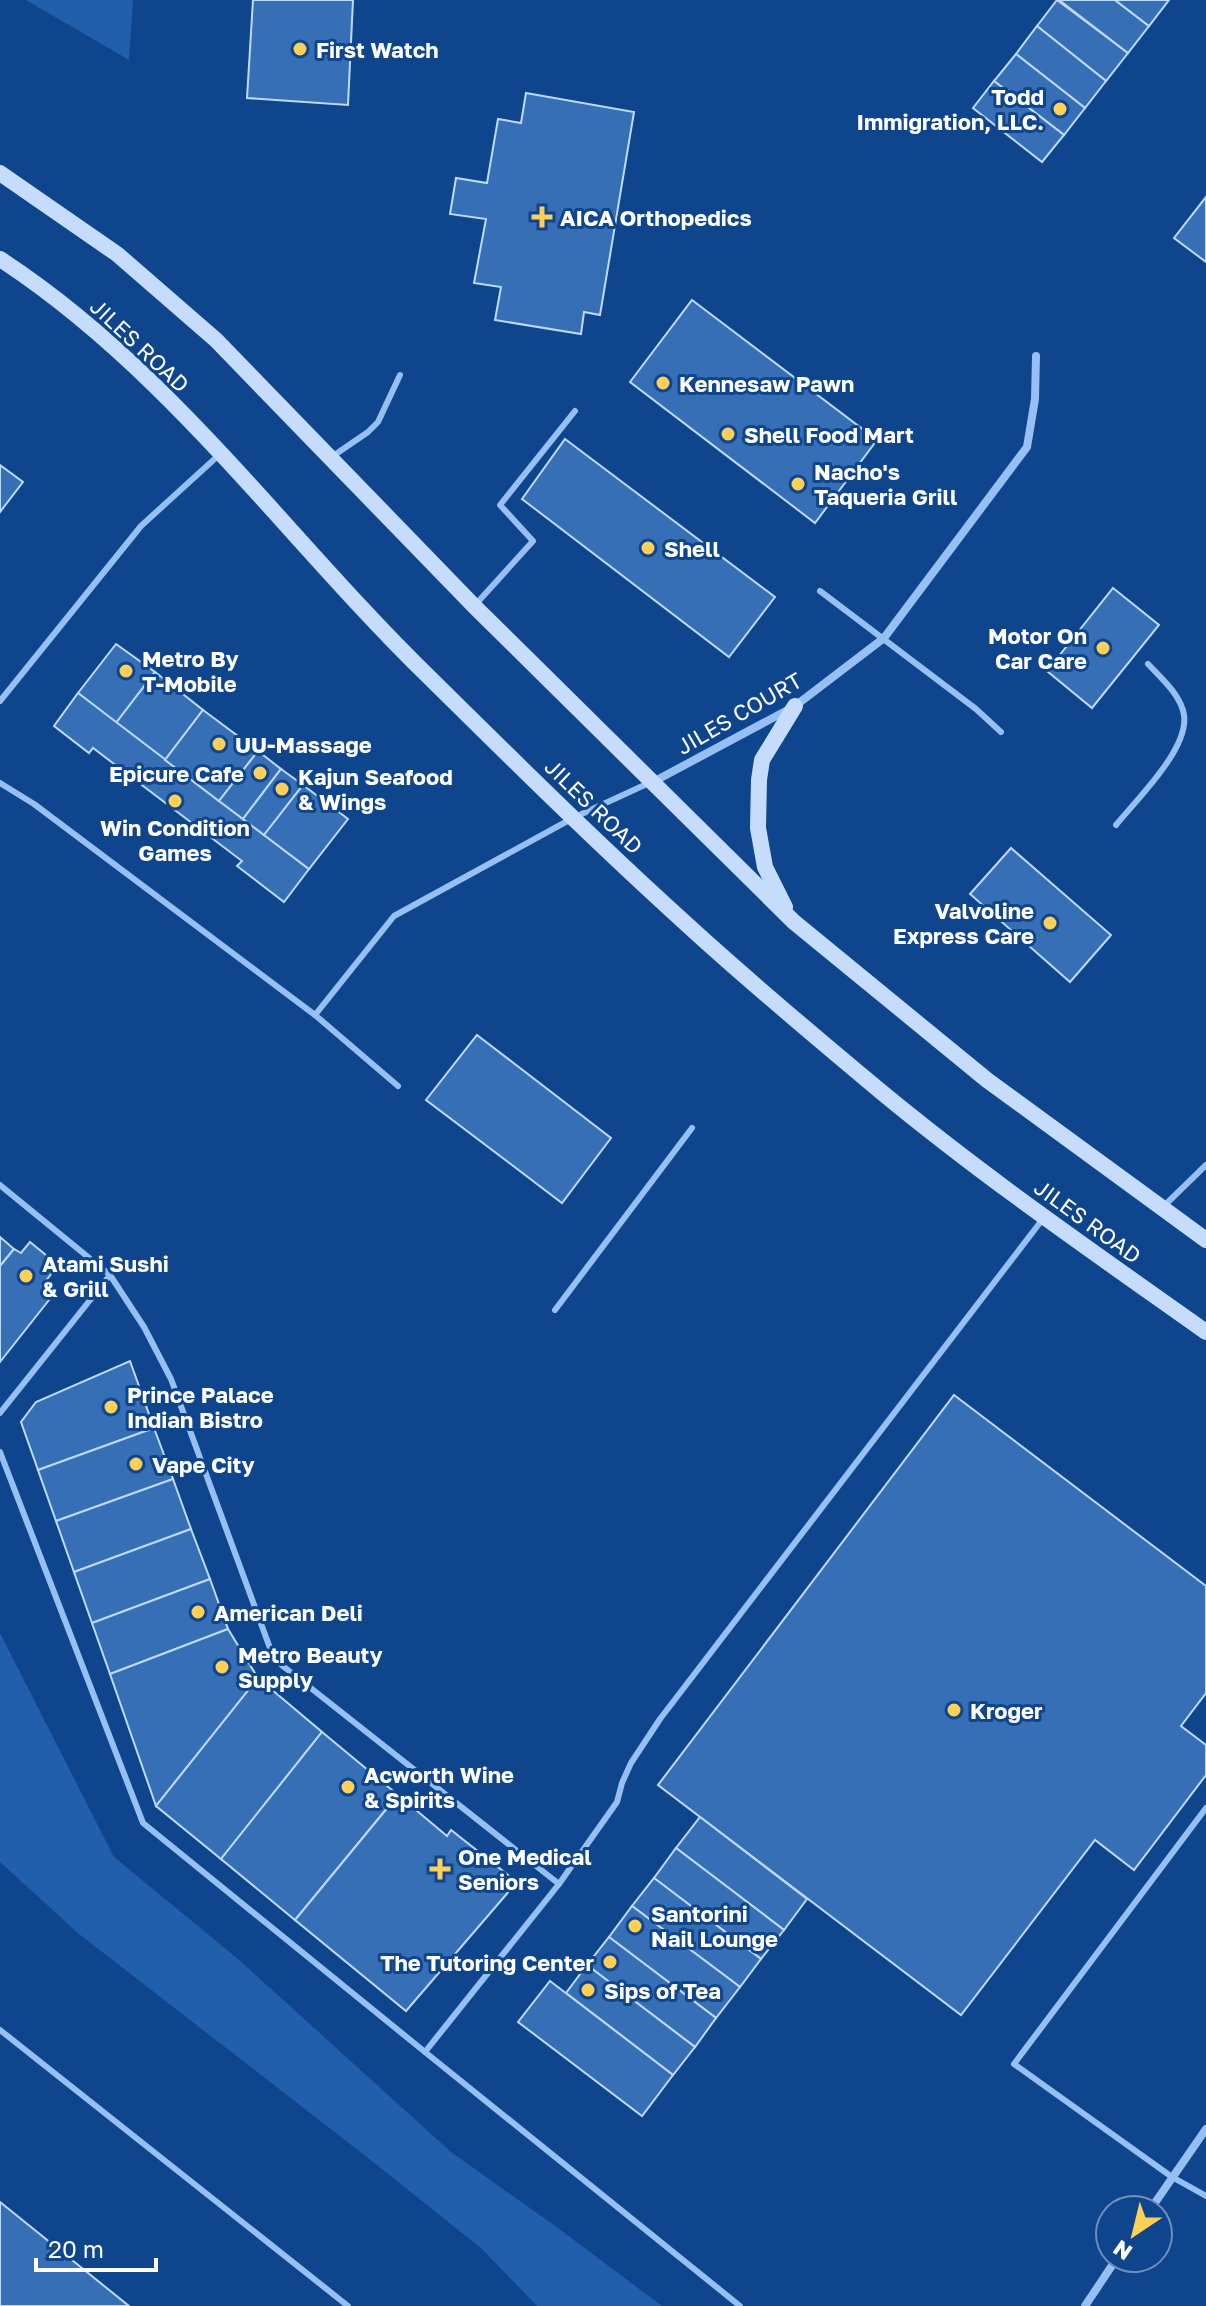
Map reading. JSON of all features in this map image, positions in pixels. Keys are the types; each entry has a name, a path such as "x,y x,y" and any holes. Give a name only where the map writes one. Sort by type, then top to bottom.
{"street":[{"path":"0,173 117,254 216,340 474,606 794,922 987,1080 1206,1240"},
{"name":"JILES ROAD","path":"0,259 65,305 126,357 399,647 683,921 883,1093 1044,1217 1206,1332"},
{"name":"JILES COURT","path":"652,782 795,706 884,638 1027,447 1035,399 1036,356"},
{"path":"794,922 765,867 758,828 762,760 795,706"},
{"path":"1161,2194 1206,2129"},
{"path":"1085,2306 1106,2274"}],"lane":[{"path":"330,458 378,422 400,375"},
{"path":"474,606 533,541 500,505 575,411"},
{"path":"0,701 141,526 220,454"},
{"path":"820,591 976,709 1001,732"},
{"path":"1116,825 1167,762 1179,745 1184,730 1184,712 1176,696 1148,664"},
{"path":"315,1015 394,916 573,818 652,782"},
{"path":"0,783 34,804 315,1015 398,1086"},
{"path":"555,1310 692,1128"},
{"path":"1162,1208 1206,1165"},
{"path":"0,1185 110,1275 144,1327 171,1379 274,1659 559,1884"},
{"path":"425,2052 559,1884 617,1802 631,1763 660,1719 1044,1217"},
{"path":"0,1413 110,1275"},
{"path":"0,1452 143,1823 740,2306"},
{"path":"1206,1808 1014,2064 1172,2177 1206,2196"},
{"path":"0,2030 348,2306"}],"shaded area":[{"path":"26,0 133,0 129,60"},
{"path":"0,1633 114,1857 238,1959 451,2152 662,2306 537,2306 482,2249 79,1934 0,1862"}],"building":[{"name":"First Watch","path":"253,0 353,0 348,105 247,98"},
{"path":"1057,0 1128,53 1106,81 1037,26"},
{"path":"1059,0 1115,0 1149,26 1128,53"},
{"path":"1115,0 1169,0 1149,26"},
{"path":"1037,26 1106,81 1085,108 1016,54"},
{"path":"1016,54 1085,108 1064,135 994,81"},
{"path":"994,81 1064,135 1042,162 973,108"},
{"name":"AICA Orthopedics","path":"526,93 634,112 600,315 584,312 581,334 495,320 501,287 474,283 486,219 450,214 456,178 487,183 498,119 521,123"},
{"path":"1206,197 1206,262 1174,238"},
{"path":"692,300 877,440 815,523 630,382"},
{"name":"Shell","path":"565,439 775,597 729,657 522,499"},
{"path":"0,465 23,482 0,512"},
{"name":"Motor On Car Care","path":"1113,588 1159,625 1092,708 1047,671"},
{"path":"116,644 155,672 116,723 78,693"},
{"path":"155,672 203,710 165,760 116,723"},
{"path":"78,693 309,869 284,902 237,866 242,861 93,748 89,753 54,726"},
{"path":"203,710 258,751 219,801 165,760"},
{"path":"258,751 281,769 243,819 219,801"},
{"path":"281,769 303,785 264,835 243,819"},
{"path":"303,785 348,819 309,869 264,835"},
{"name":"Valvoline Express Care","path":"1011,848 1111,935 1070,982 970,894"},
{"path":"477,1035 611,1138 562,1203 426,1100"},
{"path":"0,1237 14,1249 0,1266"},
{"path":"30,1242 58,1265 42,1286 53,1295 0,1362 0,1266 14,1249 21,1253"},
{"path":"130,1361 154,1428 38,1470 21,1422 36,1402"},
{"name":"Kroger","path":"954,1395 1206,1586 1206,1693 1181,1726 1206,1745 1206,1775 1134,1870 1095,1840 961,2015 658,1785"},
{"path":"154,1428 173,1479 56,1521 38,1470"},
{"path":"173,1479 191,1529 74,1572 56,1521"},
{"path":"191,1529 210,1579 92,1623 74,1572"},
{"path":"210,1579 228,1629 110,1674 92,1623"},
{"path":"228,1629 258,1678 156,1806 110,1674"},
{"path":"258,1678 322,1732 221,1859 156,1806"},
{"path":"322,1732 398,1795 295,1920 221,1859"},
{"path":"398,1795 447,1836 451,1830 517,1882 406,2011 295,1920"},
{"path":"700,1817 807,1899 784,1930 676,1848"},
{"path":"676,1848 784,1930 761,1959 654,1878"},
{"path":"654,1878 761,1959 740,1987 632,1906"},
{"path":"632,1906 740,1987 716,2018 609,1937"},
{"path":"609,1937 716,2018 695,2047 587,1965"},
{"path":"587,1965 695,2047 673,2075 566,1993"},
{"path":"550,1981 673,2075 642,2116 518,2022"},
{"path":"0,2202 129,2306 0,2306"}],"place":[{"name":"First Watch","path":"300,49"},
{"name":"Todd Immigration, LLC.","path":"1060,109"},
{"name":"AICA Orthopedics","path":"542,217"},
{"name":"Kennesaw Pawn","path":"663,383"},
{"name":"Shell Food Mart","path":"728,434"},
{"name":"Nacho's Taqueria Grill","path":"798,484"},
{"name":"Shell","path":"648,548"},
{"name":"Motor On Car Care","path":"1103,648"},
{"name":"Metro By T-Mobile","path":"126,671"},
{"name":"UU-Massage","path":"219,744"},
{"name":"Epicure Cafe","path":"260,773"},
{"name":"Kajun Seafood & Wings","path":"282,789"},
{"name":"Win Condition Games","path":"175,801"},
{"name":"Valvoline Express Care","path":"1050,923"},
{"name":"Atami Sushi & Grill","path":"26,1276"},
{"name":"Prince Palace Indian Bistro","path":"111,1407"},
{"name":"Vape City","path":"136,1464"},
{"name":"American Deli","path":"198,1612"},
{"name":"Metro Beauty Supply","path":"222,1667"},
{"name":"Kroger","path":"954,1710"},
{"name":"Acworth Wine & Spirits","path":"348,1787"},
{"name":"One Medical Seniors","path":"440,1869"},
{"name":"Santorini Nail Lounge","path":"635,1926"},
{"name":"The Tutoring Center","path":"610,1962"},
{"name":"Sips of Tea","path":"588,1990"}]}
